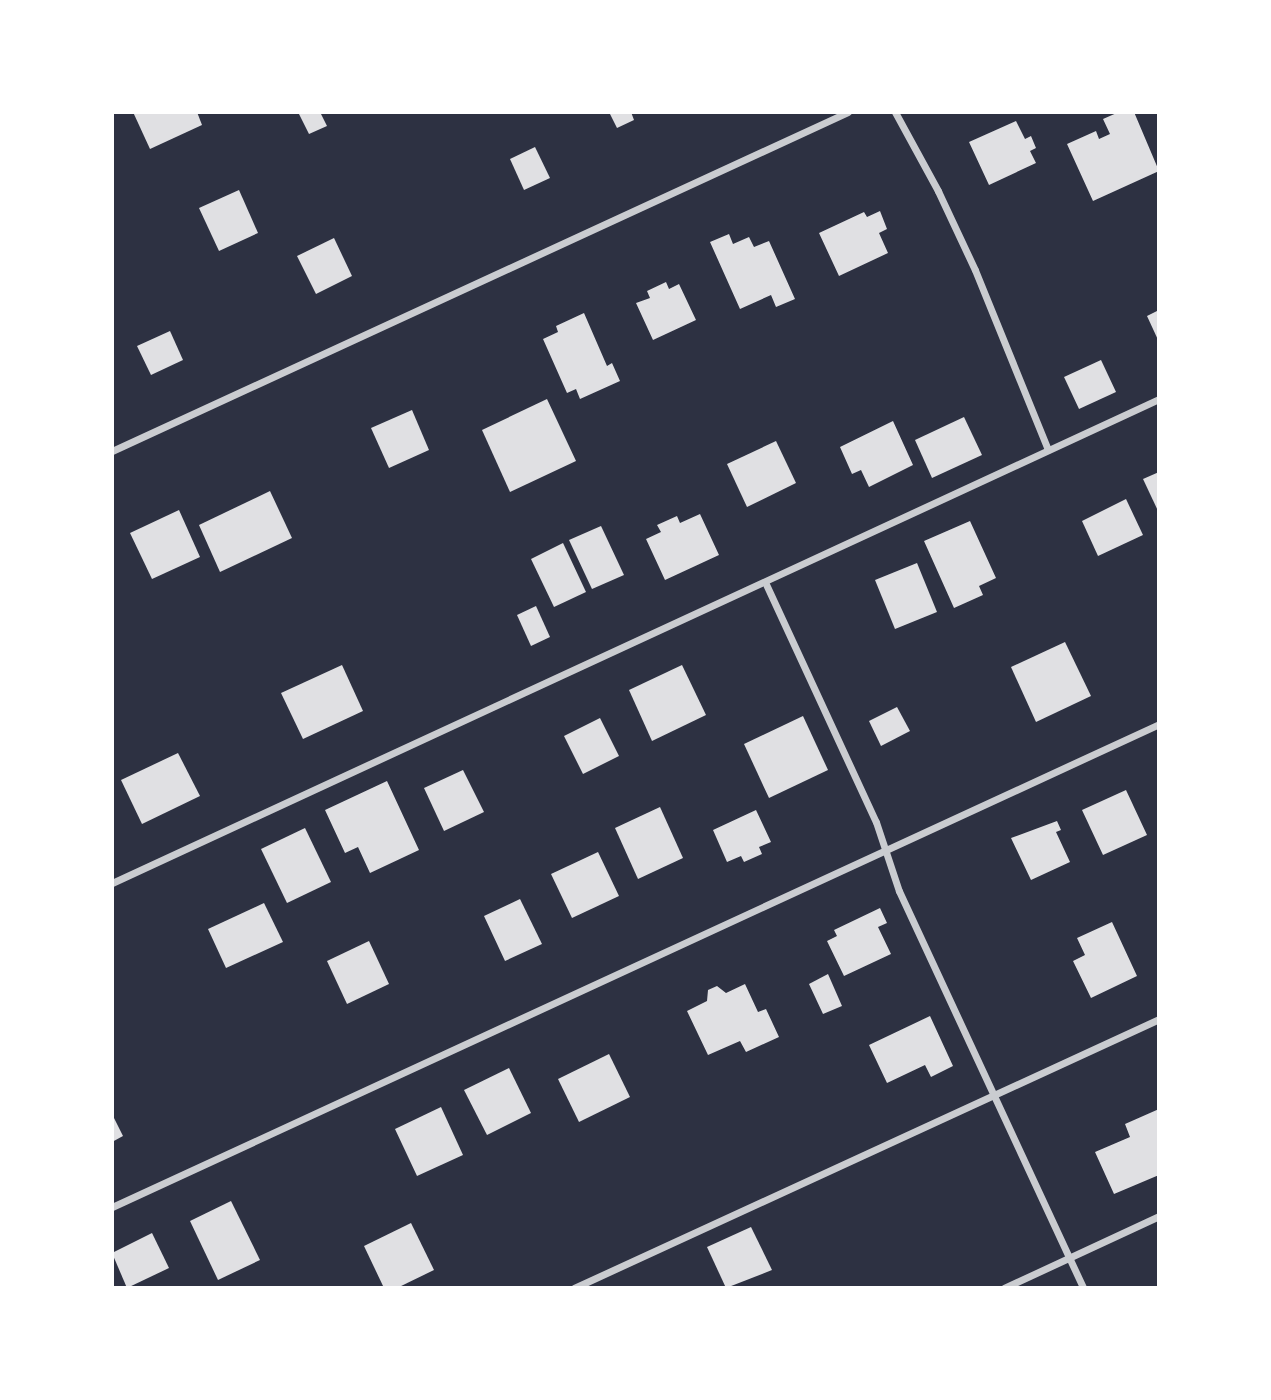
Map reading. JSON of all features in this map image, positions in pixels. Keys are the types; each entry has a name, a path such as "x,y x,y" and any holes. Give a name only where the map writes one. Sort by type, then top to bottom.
{"street":[{"path":"112,451 848,112"},
{"path":"895,112 970,258 1048,450"},
{"path":"112,883 1159,398"},
{"path":"765,582 884,847 899,891 1083,1288"},
{"path":"112,1208 884,847 1159,724"},
{"path":"574,1288 1159,1019"},
{"path":"1004,1288 1159,1216"}],"building":[{"path":"133,112 197,112 202,125 150,149"},
{"path":"298,112 320,112 327,126 309,134"},
{"path":"609,112 631,112 634,120 617,128"},
{"path":"1119,112 1134,112 1159,171 1093,201 1067,144 1096,131 1099,139 1110,134 1103,119"},
{"path":"1016,121 1025,139 1031,136 1036,148 1030,151 1036,163 989,185 969,142"},
{"path":"535,147 550,178 524,190 510,159"},
{"path":"239,190 258,233 219,251 199,208"},
{"path":"880,211 887,229 879,233 888,253 839,276 819,233 864,212 867,217"},
{"path":"729,234 733,244 749,237 754,247 769,241 795,299 776,307 771,295 740,309 710,242"},
{"path":"334,238 352,276 316,294 297,256"},
{"path":"666,282 669,289 679,284 696,320 653,340 636,303 650,298 647,291"},
{"path":"1159,310 1159,342 1147,316"},
{"path":"584,313 607,366 612,363 620,381 580,399 576,389 567,393 543,339 558,332 556,326"},
{"path":"170,331 183,360 151,375 137,346"},
{"path":"1101,360 1116,392 1079,409 1064,377"},
{"path":"547,399 576,461 510,492 482,430"},
{"path":"412,410 429,450 389,468 371,428"},
{"path":"964,417 982,455 932,478 915,440"},
{"path":"893,421 913,465 869,487 861,470 852,474 840,447"},
{"path":"776,441 796,483 747,507 727,464"},
{"path":"1159,472 1159,513 1143,479"},
{"path":"270,491 292,538 220,572 199,525"},
{"path":"1126,499 1143,535 1098,556 1082,521"},
{"path":"179,510 200,557 152,579 130,533"},
{"path":"700,514 719,555 665,580 646,539 661,532 657,525 677,516 680,523"},
{"path":"970,521 996,578 979,586 983,595 954,608 924,541"},
{"path":"601,526 624,575 592,589 569,540"},
{"path":"563,543 586,592 554,607 531,559"},
{"path":"917,563 937,612 895,629 875,580"},
{"path":"536,606 550,637 531,646 517,615"},
{"path":"1065,642 1091,696 1036,722 1011,667"},
{"path":"342,665 363,711 303,739 281,693"},
{"path":"682,665 706,715 652,741 629,690"},
{"path":"897,707 910,731 881,746 869,721"},
{"path":"803,716 828,770 769,798 744,744"},
{"path":"600,718 619,756 583,774 564,736"},
{"path":"178,753 200,796 142,824 121,780"},
{"path":"463,770 484,812 444,831 424,788"},
{"path":"387,781 419,850 370,873 358,847 345,853 325,810"},
{"path":"1126,790 1147,835 1103,855 1082,810"},
{"path":"660,807 683,858 638,879 615,828"},
{"path":"756,810 771,842 759,847 762,854 744,862 741,856 727,862 713,830"},
{"path":"1057,821 1061,830 1056,832 1070,862 1031,880 1011,838"},
{"path":"305,828 331,882 287,903 261,849"},
{"path":"598,852 619,896 572,918 551,874"},
{"path":"520,899 542,944 505,961 484,916"},
{"path":"264,903 283,942 226,968 208,929"},
{"path":"880,908 887,923 878,927 891,954 844,976 827,941 837,936 834,930"},
{"path":"1112,922 1137,976 1091,998 1073,961 1085,955 1077,938"},
{"path":"369,941 389,984 347,1004 327,961"},
{"path":"828,974 842,1006 823,1014 809,984"},
{"path":"745,984 758,1012 766,1009 779,1037 746,1052 740,1041 708,1055 687,1011 707,1001 708,990 717,986 726,993"},
{"path":"930,1016 953,1066 931,1077 925,1065 887,1083 869,1045"},
{"path":"609,1054 630,1097 579,1122 558,1079"},
{"path":"509,1068 531,1113 487,1135 464,1090"},
{"path":"441,1107 463,1155 417,1176 395,1129"},
{"path":"1159,1109 1159,1175 1114,1194 1095,1152 1130,1137 1125,1124"},
{"path":"112,1114 123,1136 112,1142"},
{"path":"231,1201 260,1260 218,1280 190,1221"},
{"path":"411,1223 434,1270 397,1288 384,1288 364,1246"},
{"path":"751,1227 772,1270 726,1288 707,1247"},
{"path":"152,1233 169,1268 127,1288 112,1253"}]}
